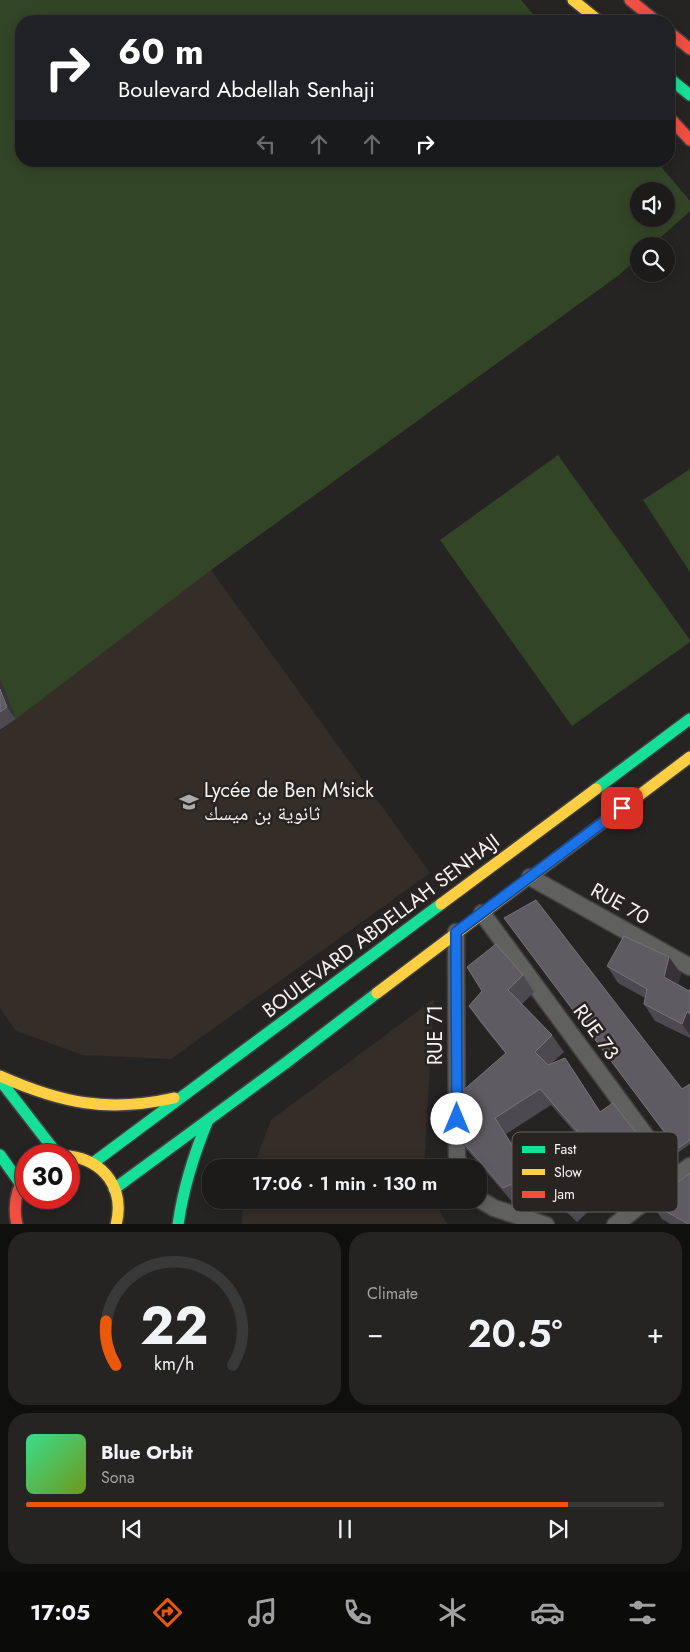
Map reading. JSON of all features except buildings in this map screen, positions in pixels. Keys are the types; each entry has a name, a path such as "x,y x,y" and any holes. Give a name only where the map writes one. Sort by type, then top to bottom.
{"main road":[{"path":"561,0 575,15"},
{"path":"573,0 592,15"},
{"path":"630,0 649,15"},
{"path":"675,37 690,49"},
{"path":"675,83 690,95"},
{"path":"675,124 690,140"},
{"name":"BOULEVARD ABDELLAH SENHAJI","path":"93,1163 185,1094 655,755 690,719"},
{"path":"655,755 669,773"},
{"path":"114,1188 288,1062 456,932 690,757"},
{"path":"0,1076 28,1090 91,1104 114,1107 155,1104 185,1094"},
{"path":"0,1080 49,1144"},
{"path":"178,1224 188,1176 208,1120"},
{"path":"0,1155 15,1171"},
{"path":"80,1158 93,1163 109,1178 117,1194 117,1224"},
{"path":"15,1200 14,1207 17,1224"}],"street":[{"name":"RUE 70","path":"530,877 690,967"},
{"name":"RUE 73","path":"482,913 643,1132"},
{"name":"RUE 71","path":"456,932 458,1159"},
{"path":"678,1175 690,1166"},
{"path":"487,1204 502,1212 546,1224"},
{"path":"615,1224 631,1212"}],"shaded area":[{"path":"0,0 521,0 534,15 15,15 15,167 661,167 674,182 630,182 630,227 672,227 661,237 630,237 630,265 619,275 211,570 430,873 171,1059 83,1055 16,1031 0,1008 0,731 16,719 0,679"},
{"path":"675,183 690,201 690,211 675,224"},
{"path":"434,999 424,1159 256,1159 271,1120"},
{"path":"243,1209 439,1209 447,1224 242,1224"}],"green space":[{"path":"0,0 521,0 534,15 15,15 15,167 661,167 674,182 630,182 630,227 672,227 661,237 630,237 630,265 619,275 211,570 16,719 0,679"},
{"path":"675,183 690,201 690,211 675,224"},
{"path":"558,455 690,640 690,642 572,726 440,540"},
{"path":"690,469 690,572 643,500"}],"traffic: fast":[{"path":"675,83 690,95"},
{"path":"596,789 690,719"},
{"path":"93,1163 441,904"},
{"path":"114,1189 287,1062 377,993"},
{"path":"0,1080 49,1144"},
{"path":"178,1224 190,1171 208,1120"},
{"path":"0,1155 15,1176"}],"traffic: slow":[{"path":"573,0 592,15"},
{"path":"377,993 690,757"},
{"path":"441,904 596,789"},
{"path":"0,1076 44,1093 85,1103 128,1105 174,1098"},
{"path":"80,1159 93,1164 102,1171 115,1189 118,1200 116,1224"}],"traffic: jam":[{"path":"630,0 649,15"},
{"path":"675,37 690,49"},
{"path":"675,124 690,140"},
{"path":"15,1209 17,1224"}],"place":[{"name":"Lycée de Ben M'sick ثانوية بن ميسك","path":"189,802"}],"route":[{"path":"457,1119 456,932 622,808"}]}
